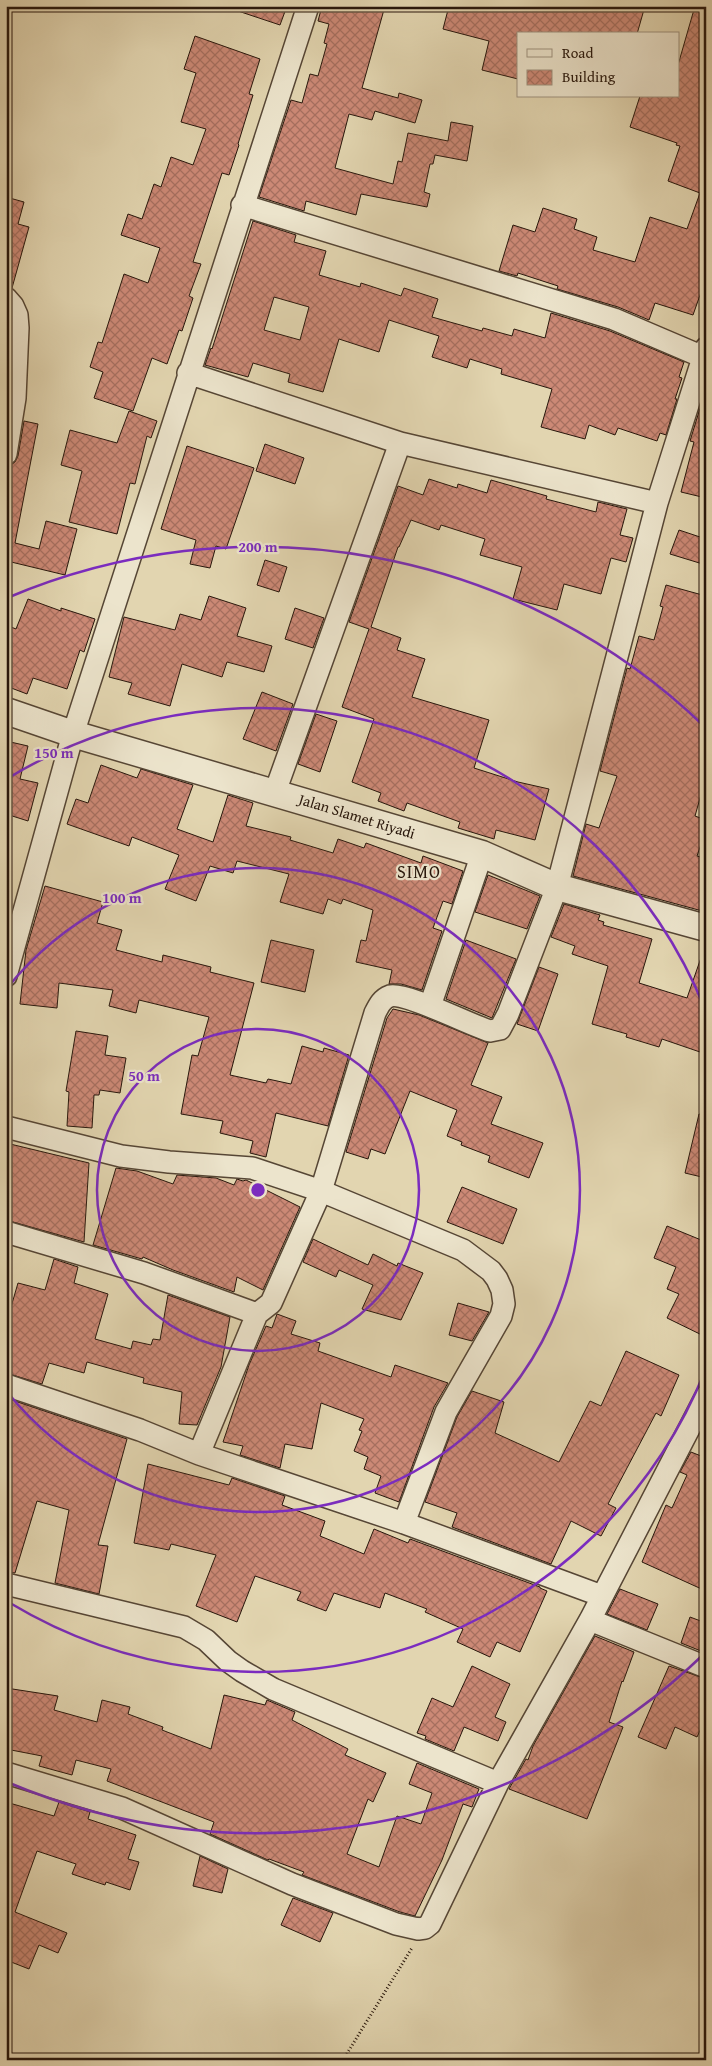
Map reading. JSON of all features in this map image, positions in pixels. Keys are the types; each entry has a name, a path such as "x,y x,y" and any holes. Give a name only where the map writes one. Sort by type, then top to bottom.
{"street":[{"path":"6,976 73,734 242,205 308,6"},
{"path":"199,1454 257,1314 271,1304 321,1191 375,1012 380,1003 384,999 396,995 430,1006 490,1031 500,1029 508,1014 557,886 657,503 704,352 614,319 242,205"},
{"path":"6,298 13,306 17,316 18,328 15,398 6,454"},
{"path":"188,373 400,443 657,503"},
{"path":"275,792 400,443"},
{"name":"Jalan Slamet Riyadi","path":"6,711 73,734 482,854 557,886 706,928"},
{"path":"430,1006 482,854"},
{"path":"6,1127 122,1156 169,1162 252,1168 321,1191 463,1250 491,1271 502,1290 504,1304 501,1316 446,1412 404,1523"},
{"path":"6,1232 144,1273 257,1314"},
{"path":"6,1385 140,1430 199,1454 404,1523 602,1596"},
{"path":"6,1773 122,1808 292,1884 396,1924 418,1929 425,1928 430,1924 498,1782 590,1620 706,1396"},
{"path":"6,1584 184,1627 206,1640 242,1672 273,1688 498,1782"},
{"path":"590,1620 706,1667"}],"path":[{"path":"342,2060 425,1928"}],"building":[{"path":"232,6 287,6 280,25 232,9"},
{"path":"322,6 385,6 362,88 398,98 399,93 422,100 415,123 375,111 372,120 349,114 335,168 393,184 398,161 402,162 408,133 448,141 451,122 473,126 467,161 435,155 433,164 430,164 424,192 430,194 427,207 361,194 356,215 306,201 304,211 259,197 291,100 302,103 310,74 318,76 327,44 324,43 329,24 318,21"},
{"path":"449,6 645,6 638,32 517,32 517,79 482,70 489,41 443,29"},
{"path":"695,6 706,6 706,278 693,315 655,303 649,320 618,307 557,289 558,286 518,273 517,276 499,271 513,225 535,232 543,208 577,219 574,229 597,237 593,250 635,262 650,217 687,229 700,193 668,181 680,146 676,145 677,143 630,127 639,98 680,98 680,58"},
{"path":"195,36 260,59 249,94 253,95 239,145 229,175 222,173 193,262 201,264 189,296 193,298 182,331 179,330 167,364 152,358 133,411 94,398 103,372 90,367 98,342 102,343 124,274 148,283 160,248 121,235 128,214 142,219 154,184 161,187 171,157 193,165 206,129 181,122 196,73 184,69"},
{"path":"6,197 24,202 18,224 29,227 12,288 6,286"},
{"path":"253,221 296,235 294,242 326,251 319,275 360,287 361,283 401,296 404,288 438,299 432,317 482,331 483,328 512,336 514,329 545,338 551,313 610,331 684,362 679,377 682,378 675,399 677,399 666,435 660,433 657,441 618,428 615,435 589,425 585,439 541,427 552,389 501,374 502,369 470,359 467,368 432,357 439,336 389,320 379,352 339,339 323,392 288,382 290,374 253,363 248,377 205,365 212,349","holes":["274,297 309,307 300,340 264,330"]},
{"path":"701,405 706,406 706,498 681,492 694,442 690,441"},
{"path":"129,411 157,421 151,438 147,436 135,484 130,483 117,534 69,522 82,471 61,465 70,430 117,443"},
{"path":"24,421 38,424 15,543 39,549 46,521 77,529 65,575 7,561 11,543 6,543 6,481 9,466 15,462 18,456"},
{"path":"265,444 304,458 295,484 256,471"},
{"path":"187,446 254,468 226,549 216,546 210,568 190,564 196,540 161,529"},
{"path":"429,479 457,488 458,484 487,493 491,480 547,496 546,499 596,512 598,502 627,509 620,535 633,538 626,562 611,558 601,594 564,584 557,610 513,599 522,567 480,555 485,539 441,525 439,530 411,520 398,547 371,627 401,638 397,650 425,659 412,697 489,720 474,768 518,782 549,789 535,840 496,830 494,839 458,828 460,822 407,803 404,811 378,801 381,793 352,782 374,719 342,707 369,629 349,622 398,486 423,495"},
{"path":"679,530 706,539 706,565 670,554"},
{"path":"265,560 287,567 279,592 257,585"},
{"path":"666,585 706,596 706,777 695,816 706,820 706,830 697,856 706,859 706,912 573,876 586,824 599,828 617,776 600,771 627,668 630,669 639,636 654,640 663,607 660,606"},
{"path":"209,596 246,608 237,636 272,646 264,672 227,662 222,677 182,664 170,706 128,694 132,683 109,677 124,617 175,630 180,614 201,620"},
{"path":"28,599 61,611 61,608 95,619 84,652 80,650 67,689 33,678 27,694 6,686 6,625 16,629"},
{"path":"295,608 324,618 313,648 285,639"},
{"path":"262,692 293,704 276,751 243,739"},
{"path":"316,714 337,721 320,772 298,764"},
{"path":"6,741 28,746 20,779 38,783 28,821 6,814"},
{"path":"101,765 137,778 141,769 193,785 177,829 213,842 228,795 253,803 246,826 291,837 290,840 333,853 338,839 364,848 366,843 421,863 423,856 463,871 452,904 443,901 433,928 442,931 422,990 401,984 389,984 392,970 356,962 361,940 366,941 373,910 343,899 341,904 328,899 323,914 280,902 289,874 237,861 233,873 210,866 196,901 165,889 179,855 132,837 129,846 67,824 76,799 88,803"},
{"path":"488,875 540,896 527,929 475,912"},
{"path":"45,886 103,902 97,923 122,930 116,950 162,962 163,955 211,967 210,972 254,983 230,1075 266,1083 268,1079 291,1084 302,1046 323,1052 324,1048 349,1055 328,1126 276,1113 266,1157 250,1153 253,1141 220,1133 223,1121 181,1114 192,1055 198,1056 209,1017 139,1000 136,1013 109,1006 113,990 59,983 57,1008 20,1004 26,950"},
{"path":"564,904 600,915 598,920 604,922 603,925 652,939 639,983 687,998 703,952 706,953 706,1052 701,1050 700,1052 662,1039 659,1047 626,1037 627,1034 592,1024 608,966 572,954 575,946 551,937"},
{"path":"271,940 314,950 305,992 261,982"},
{"path":"466,940 516,959 492,1018 446,999"},
{"path":"539,967 558,974 538,1031 517,1024"},
{"path":"393,1009 419,1015 488,1043 471,1085 502,1097 491,1124 543,1143 529,1178 488,1162 490,1156 461,1145 462,1142 447,1136 457,1110 410,1091 385,1154 371,1149 368,1159 346,1152 387,1018"},
{"path":"76,1031 108,1036 105,1055 126,1058 120,1093 100,1090 99,1095 94,1095 92,1128 67,1126 69,1092 66,1091"},
{"path":"699,1114 706,1115 706,1178 685,1173"},
{"path":"6,1143 89,1163 84,1242 6,1220"},
{"path":"116,1168 137,1171 173,1184 177,1175 216,1178 234,1185 237,1179 246,1180 300,1207 263,1290 237,1277 234,1292 143,1257 142,1259 93,1245"},
{"path":"462,1187 517,1209 503,1244 447,1222"},
{"path":"667,1226 706,1242 706,1337 667,1318 679,1294 667,1289 676,1267 654,1258"},
{"path":"313,1239 368,1265 373,1254 397,1266 398,1263 423,1273 401,1320 362,1309 373,1285 339,1270 336,1277 303,1262"},
{"path":"54,1259 78,1267 74,1283 108,1294 95,1339 131,1349 133,1341 151,1345 153,1339 160,1340 168,1295 230,1317 221,1367 197,1425 179,1424 182,1392 143,1383 144,1378 87,1362 84,1373 49,1363 42,1384 6,1373 6,1306 11,1307 18,1283 45,1290"},
{"path":"458,1303 489,1312 472,1341 449,1335"},
{"path":"277,1314 296,1321 291,1334 320,1343 318,1351 391,1377 395,1365 448,1383 434,1407 399,1502 375,1493 381,1476 364,1469 368,1457 354,1451 362,1431 359,1430 364,1419 321,1403 312,1449 285,1444 280,1468 240,1455 243,1446 223,1442 249,1365 266,1326 272,1328"},
{"path":"626,1351 679,1375 661,1416 656,1413 608,1504 616,1508 601,1536 571,1521 551,1564 452,1527 457,1513 425,1502 457,1417 472,1391 504,1402 495,1433 559,1462 590,1401 601,1406"},
{"path":"6,1398 127,1439 98,1545 108,1546 99,1594 55,1583 69,1510 37,1501 15,1573 6,1572"},
{"path":"691,1452 706,1458 706,1591 642,1562 666,1505 672,1508 687,1475 680,1472"},
{"path":"148,1464 229,1485 232,1478 285,1496 282,1505 325,1521 320,1536 364,1554 374,1529 408,1543 410,1539 547,1591 520,1652 497,1642 490,1657 457,1642 463,1629 425,1612 427,1609 385,1593 380,1608 334,1593 326,1611 297,1600 301,1592 255,1576 237,1622 196,1606 216,1555 171,1544 169,1550 134,1543"},
{"path":"620,1589 658,1604 647,1630 607,1614"},
{"path":"690,1617 706,1623 706,1653 681,1643"},
{"path":"595,1636 634,1652 622,1681 609,1722 623,1727 587,1819 509,1789 526,1759 528,1760 533,1746"},
{"path":"472,1666 510,1684 495,1717 506,1722 498,1741 464,1727 454,1751 425,1739 426,1736 417,1733 432,1698 453,1707"},
{"path":"669,1666 706,1679 706,1718 697,1737 675,1727 666,1749 638,1737"},
{"path":"6,1688 58,1696 54,1710 97,1722 102,1700 130,1707 128,1714 163,1727 162,1730 211,1749 224,1695 265,1705 267,1700 295,1712 292,1720 348,1749 345,1755 386,1773 373,1802 368,1799 347,1854 379,1867 397,1816 421,1824 432,1793 409,1784 417,1763 479,1789 472,1807 463,1804 442,1860 415,1916 302,1875 304,1872 268,1860 210,1834 214,1822 107,1781 111,1769 76,1760 72,1775 39,1766 42,1756 6,1749"},
{"path":"6,1802 54,1816 59,1802 90,1812 88,1819 136,1835 128,1859 139,1862 130,1890 106,1882 105,1885 72,1874 76,1864 37,1851 15,1912 67,1933 58,1953 39,1945 29,1969 6,1960"},
{"path":"200,1856 228,1869 222,1893 193,1886"},
{"path":"293,1898 333,1913 320,1942 281,1925"}],"district":[{"name":"SIMO","path":"419,871"}]}
